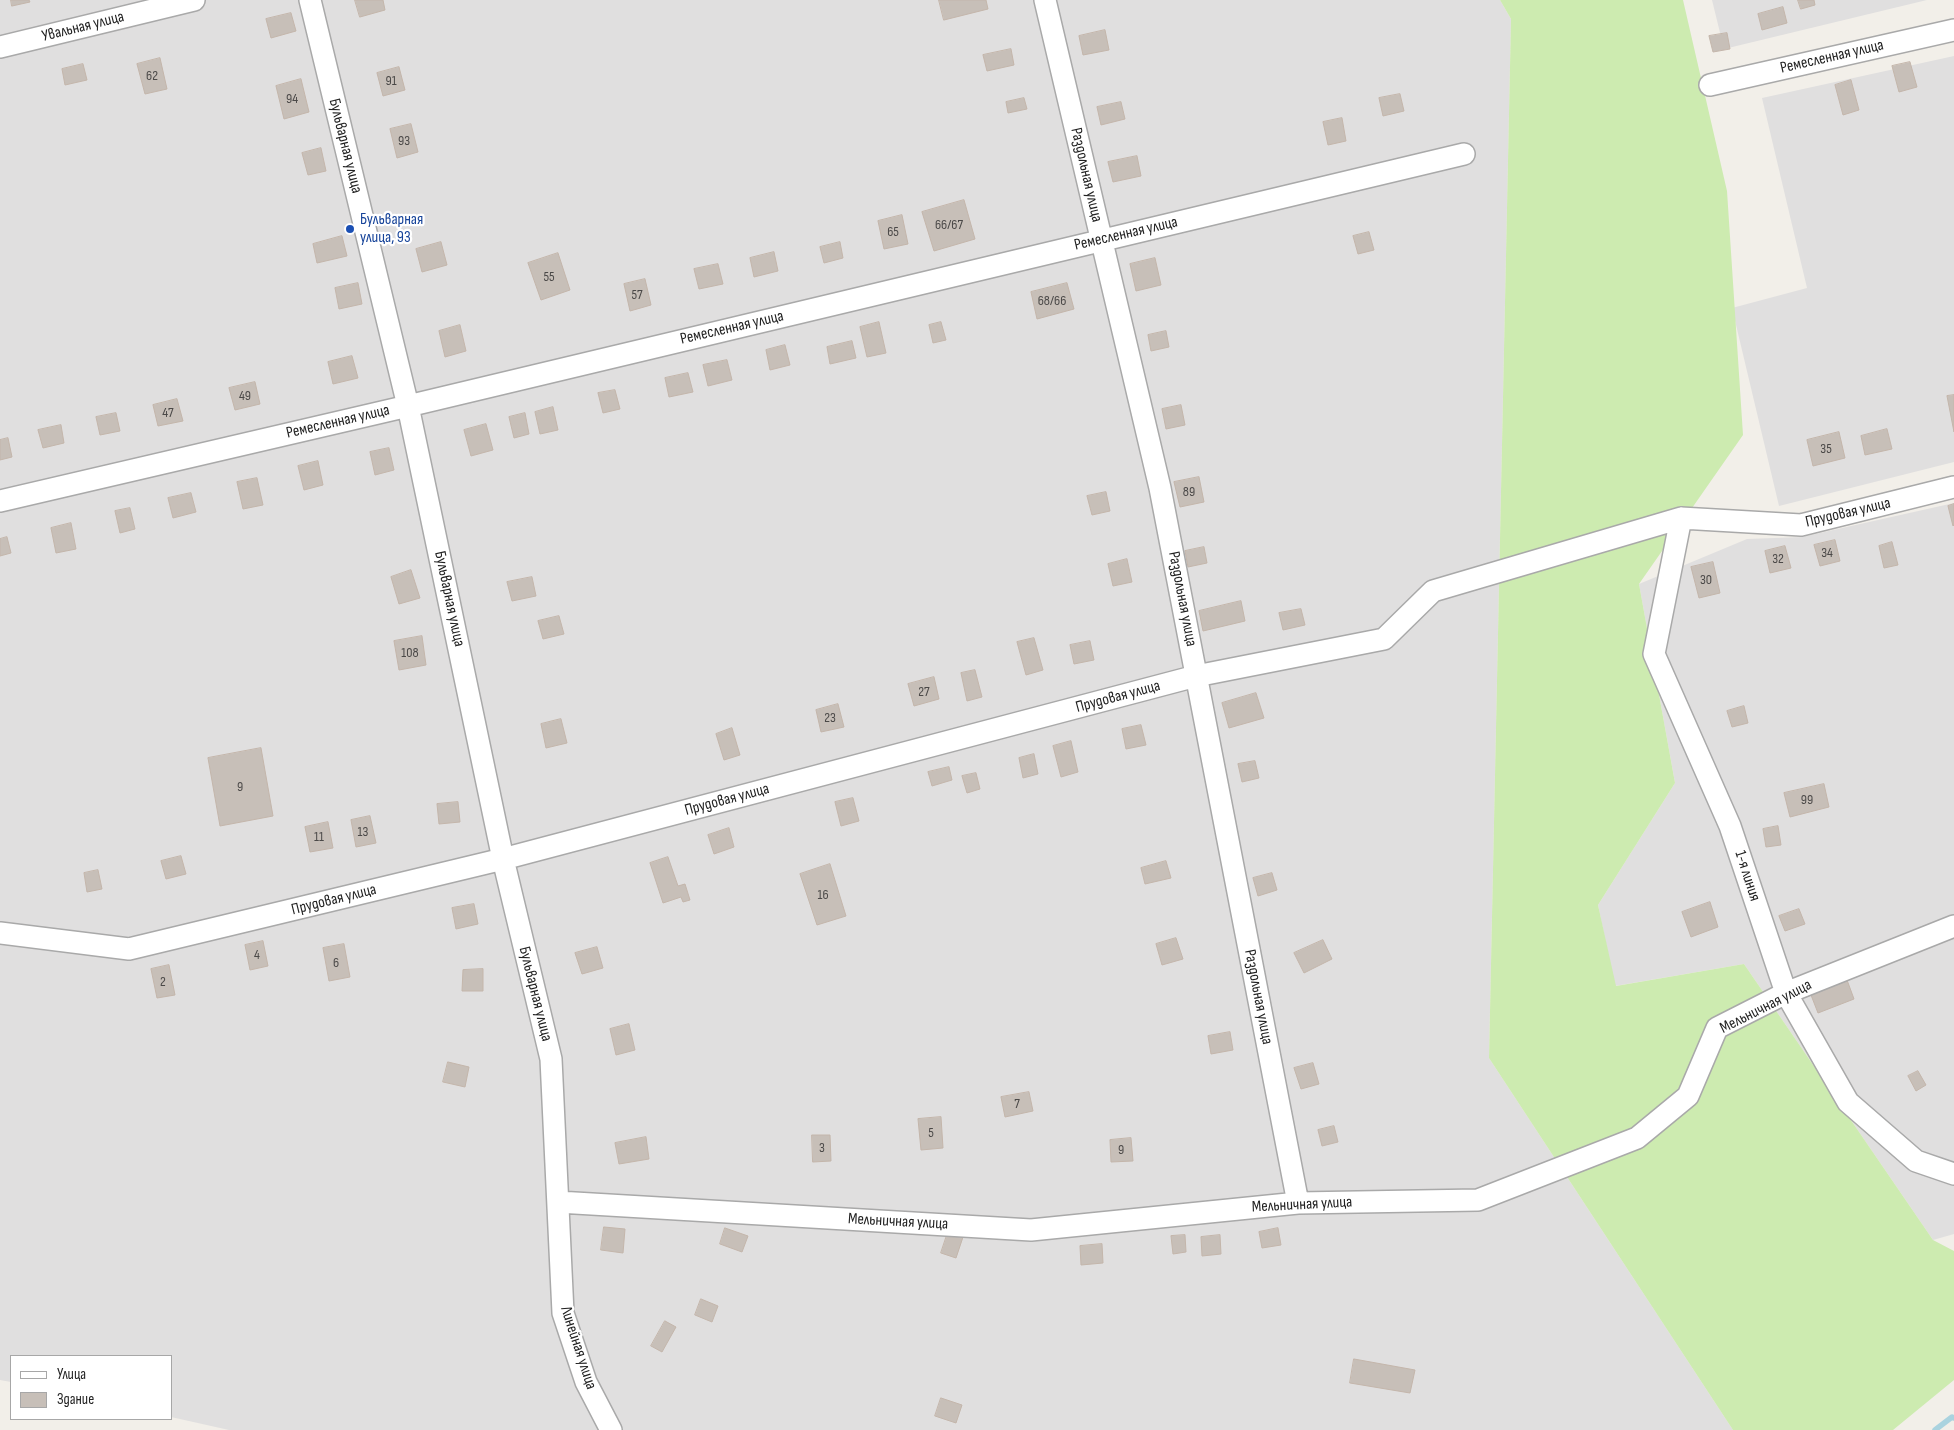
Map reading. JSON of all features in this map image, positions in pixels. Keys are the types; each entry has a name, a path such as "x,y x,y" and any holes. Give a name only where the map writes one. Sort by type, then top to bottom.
{"street":[{"name":"Увальная улица","path":"0,48 194,0"},
{"name":"Бульварная улица","path":"310,0 408,406 503,859 551,1059 558,1202"},
{"name":"Раздольная улица","path":"1045,0 1160,488 1298,1203"},
{"name":"Ремесленная улица","path":"1710,85 1954,30"},
{"name":"Ремесленная улица","path":"0,502 1464,154"},
{"name":"Прудовая улица","path":"0,933 129,949 503,859 1196,676 1384,639 1433,591 1681,518 1801,525 1954,487"},
{"name":"1-я линия","path":"1681,518 1654,654 1730,826 1786,993 1848,1102 1916,1161 1954,1174"},
{"name":"Мельничная улица","path":"558,1202 1031,1230 1298,1203 1478,1200 1636,1138 1688,1096 1717,1028 1786,993 1954,926"},
{"name":"Линейная улица","path":"558,1202 563,1313 586,1382 611,1430"}],"shaded area":[{"path":"0,0 1500,0 1511,19 1489,1058 1733,1430 229,1430 172,1417 172,1355 10,1355 10,1382 0,1380"},
{"path":"1712,0 1927,0 1724,49"},
{"path":"1954,56 1954,462 1779,506 1732,308 1807,288 1762,98"},
{"path":"1954,503 1954,1234 1933,1240 1744,964 1615,986 1598,905 1675,783 1639,584 1747,539 1802,537"}],"green space":[{"path":"1500,0 1683,0 1727,191 1743,435 1639,584 1675,783 1598,905 1616,986 1744,964 1933,1240 1954,1251 1954,1380 1893,1430 1733,1430 1489,1058 1511,19"}],"building":[{"path":"11,0 29,0 30,2 12,6"},
{"path":"355,0 383,0 385,10 360,17"},
{"path":"939,0 986,0 988,9 944,20"},
{"path":"1798,0 1814,0 1815,5 1801,9"},
{"path":"1783,7 1787,23 1762,30 1758,14"},
{"path":"291,13 296,31 271,38 266,19"},
{"path":"1105,30 1109,50 1083,55 1079,36"},
{"path":"1727,33 1730,49 1713,52 1709,36"},
{"path":"1011,49 1014,65 987,71 983,55"},
{"path":"160,58 167,89 145,94 137,64"},
{"path":"1910,62 1917,87 1899,92 1892,66"},
{"path":"83,64 87,80 65,85 62,69"},
{"path":"399,67 405,90 383,96 377,73"},
{"path":"301,79 309,112 284,119 276,86"},
{"path":"1851,80 1859,110 1843,115 1835,85"},
{"path":"1400,94 1404,111 1383,116 1379,98"},
{"path":"1024,98 1027,109 1008,113 1006,102"},
{"path":"1121,102 1125,119 1101,125 1097,107"},
{"path":"1342,118 1346,141 1328,145 1323,122"},
{"path":"411,124 418,152 397,158 390,129"},
{"path":"321,148 326,171 308,175 302,153"},
{"path":"1137,156 1141,176 1113,182 1108,162"},
{"path":"964,200 975,239 934,251 922,212"},
{"path":"902,215 908,244 884,249 878,221"},
{"path":"1369,232 1374,250 1358,254 1353,236"},
{"path":"342,236 347,256 317,263 313,244"},
{"path":"441,242 447,265 422,272 416,249"},
{"path":"840,242 843,258 824,263 820,247"},
{"path":"774,252 778,271 754,277 750,258"},
{"path":"558,253 570,290 541,300 528,263"},
{"path":"1155,258 1161,285 1136,291 1130,264"},
{"path":"718,264 723,284 699,289 694,269"},
{"path":"645,279 651,305 630,311 624,284"},
{"path":"358,283 362,304 339,309 335,288"},
{"path":"1067,283 1074,309 1037,319 1031,292"},
{"path":"879,322 886,353 867,357 860,327"},
{"path":"941,322 946,340 933,343 929,325"},
{"path":"460,325 466,351 445,357 439,331"},
{"path":"1166,331 1169,347 1151,351 1148,335"},
{"path":"852,341 856,358 830,364 827,347"},
{"path":"785,345 790,365 770,370 766,350"},
{"path":"352,356 358,378 333,384 328,362"},
{"path":"727,360 732,380 708,386 703,365"},
{"path":"688,373 693,392 669,397 665,378"},
{"path":"255,382 260,404 235,410 229,388"},
{"path":"615,390 620,409 603,413 598,393"},
{"path":"1954,395 1954,432 1947,396"},
{"path":"177,399 183,421 158,426 153,405"},
{"path":"1181,405 1185,425 1166,429 1162,409"},
{"path":"553,407 558,430 540,434 535,412"},
{"path":"116,413 120,431 100,435 96,417"},
{"path":"525,413 529,434 514,438 509,417"},
{"path":"486,424 493,450 471,456 464,430"},
{"path":"61,425 64,443 43,448 38,430"},
{"path":"1887,429 1892,449 1865,455 1861,436"},
{"path":"1839,432 1845,458 1813,466 1807,440"},
{"path":"8,438 12,457 0,460 0,440"},
{"path":"389,448 394,470 375,475 370,452"},
{"path":"318,461 323,485 304,490 298,466"},
{"path":"1199,477 1204,502 1180,507 1174,482"},
{"path":"257,478 263,505 243,509 237,482"},
{"path":"1106,492 1110,511 1092,515 1087,496"},
{"path":"191,493 196,512 173,518 168,498"},
{"path":"1954,504 1954,525 1953,526 1948,506"},
{"path":"130,508 135,529 120,533 115,511"},
{"path":"71,523 76,549 56,553 51,528"},
{"path":"7,537 11,553 0,556 0,539"},
{"path":"1835,540 1840,561 1820,566 1814,545"},
{"path":"1892,542 1898,565 1884,568 1879,546"},
{"path":"1785,546 1791,568 1770,573 1765,551"},
{"path":"1204,547 1207,563 1188,567 1185,551"},
{"path":"1127,559 1132,582 1113,586 1108,564"},
{"path":"1713,562 1720,593 1699,598 1691,567"},
{"path":"411,570 420,598 399,604 391,577"},
{"path":"532,577 536,596 512,601 507,582"},
{"path":"1241,601 1245,621 1203,631 1199,611"},
{"path":"1301,609 1305,625 1283,630 1279,613"},
{"path":"559,616 564,634 543,639 538,621"},
{"path":"422,636 426,665 399,670 394,641"},
{"path":"1034,638 1043,670 1026,675 1017,642"},
{"path":"1090,641 1094,660 1074,664 1070,645"},
{"path":"975,670 982,697 967,701 961,673"},
{"path":"934,677 939,699 914,706 908,684"},
{"path":"1256,693 1264,718 1229,728 1222,703"},
{"path":"838,704 844,727 821,732 816,710"},
{"path":"1744,706 1748,723 1732,727 1727,711"},
{"path":"561,719 567,743 546,748 541,724"},
{"path":"1141,725 1146,745 1126,749 1122,729"},
{"path":"732,728 740,755 724,760 716,734"},
{"path":"1071,741 1078,772 1061,777 1053,746"},
{"path":"261,748 273,816 220,826 208,758"},
{"path":"1034,754 1038,774 1023,778 1019,758"},
{"path":"1255,761 1259,778 1242,782 1238,764"},
{"path":"949,767 952,780 932,786 928,772"},
{"path":"976,773 980,789 967,793 962,776"},
{"path":"1824,784 1829,807 1790,817 1784,793"},
{"path":"853,798 859,821 841,826 835,802"},
{"path":"458,802 460,822 439,824 437,804"},
{"path":"370,816 376,843 356,847 351,820"},
{"path":"328,822 333,848 310,852 305,827"},
{"path":"1778,826 1781,845 1766,847 1763,829"},
{"path":"729,828 734,847 714,854 708,835"},
{"path":"181,856 186,874 166,879 161,861"},
{"path":"668,857 678,886 685,884 690,900 683,902 681,897 663,903 650,863"},
{"path":"1166,861 1171,878 1145,884 1141,868"},
{"path":"830,864 846,916 817,925 800,874"},
{"path":"98,870 102,889 87,892 84,873"},
{"path":"1272,873 1277,890 1258,896 1253,878"},
{"path":"1710,902 1718,927 1691,937 1682,912"},
{"path":"474,904 478,924 456,929 452,908"},
{"path":"1799,909 1805,924 1785,931 1779,916"},
{"path":"1176,938 1183,959 1162,965 1156,944"},
{"path":"1323,940 1332,959 1304,973 1294,953"},
{"path":"263,941 268,966 250,970 245,945"},
{"path":"344,944 350,977 329,981 323,948"},
{"path":"597,947 603,968 582,974 575,953"},
{"path":"169,965 175,995 157,998 151,969"},
{"path":"483,969 483,991 462,991 463,970"},
{"path":"1847,980 1854,999 1818,1013 1811,995"},
{"path":"629,1024 635,1050 616,1055 610,1029"},
{"path":"1230,1032 1233,1050 1211,1054 1208,1036"},
{"path":"448,1062 469,1067 465,1087 443,1082"},
{"path":"1313,1063 1319,1084 1301,1089 1294,1068"},
{"path":"1918,1071 1926,1085 1916,1091 1908,1076"},
{"path":"1029,1092 1033,1111 1005,1117 1001,1097"},
{"path":"941,1117 943,1148 921,1150 918,1119"},
{"path":"1334,1126 1338,1142 1322,1146 1318,1130"},
{"path":"812,1135 830,1135 831,1161 813,1162"},
{"path":"646,1137 649,1159 619,1164 615,1143"},
{"path":"1131,1138 1133,1161 1111,1162 1110,1140"},
{"path":"604,1227 625,1229 623,1253 601,1250"},
{"path":"725,1228 748,1236 742,1252 720,1244"},
{"path":"1278,1228 1281,1245 1262,1248 1259,1232"},
{"path":"948,1232 963,1237 956,1258 941,1253"},
{"path":"1185,1235 1186,1252 1173,1254 1171,1236"},
{"path":"1220,1235 1221,1254 1202,1256 1201,1237"},
{"path":"1102,1244 1103,1263 1081,1265 1080,1246"},
{"path":"701,1299 718,1306 712,1322 695,1315"},
{"path":"665,1321 676,1327 662,1352 651,1346"},
{"path":"1354,1359 1415,1370 1410,1393 1350,1383"},
{"path":"941,1398 962,1405 956,1423 935,1416"}],"waterway":[{"path":"1935,1430 1952,1417 1954,1418"}],"place":[{"name":"Бульварная улица, 93","path":"350,229"}]}
